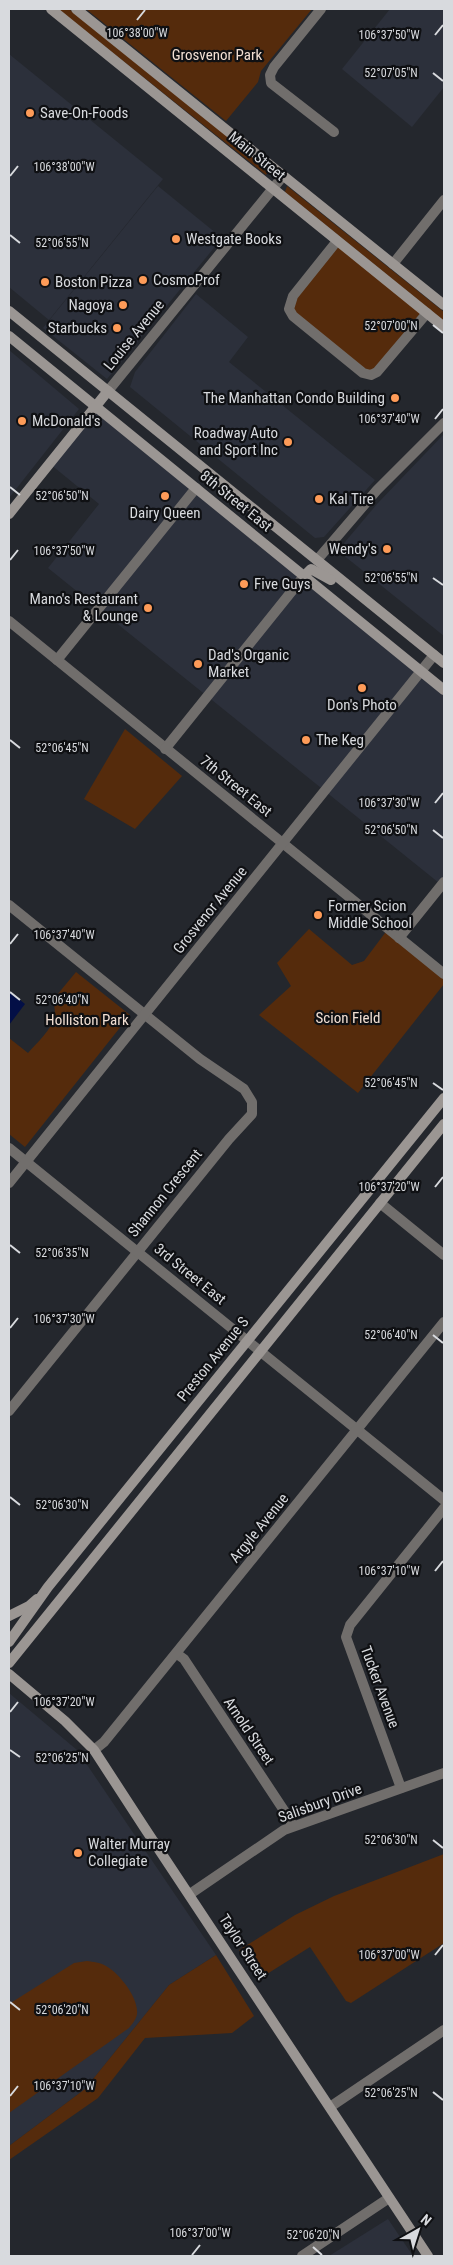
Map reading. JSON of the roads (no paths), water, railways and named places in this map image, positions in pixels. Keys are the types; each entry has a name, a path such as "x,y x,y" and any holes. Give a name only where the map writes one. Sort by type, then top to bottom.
{"main road":[{"name":"Main Street","path":"50,9 444,327"},
{"name":"Main Street","path":"76,9 444,304"},
{"name":"8th Street East","path":"9,311 444,663"},
{"path":"9,319 31,335 49,343"},
{"name":"8th Street East","path":"9,336 444,690"},
{"name":"Louise Avenue","path":"9,514 108,391"},
{"path":"304,576 311,570 318,571 366,601"},
{"name":"Preston Avenue S","path":"9,1642 48,1587 444,1098"},
{"path":"9,1663 444,1124"},
{"path":"9,1616 29,1606 48,1587"},
{"name":"Taylor Street","path":"9,1674 65,1721 94,1750 428,2256"}],"street":[{"path":"321,9 274,67 270,75 271,83 334,132"},
{"name":"Louise Avenue","path":"108,391 283,176"},
{"path":"393,264 444,200"},
{"path":"337,241 293,296 290,309 293,316 363,373 371,375 378,372 427,313"},
{"path":"317,560 378,490 444,423"},
{"path":"57,660 196,488"},
{"path":"166,749 304,576"},
{"name":"7th Street East","path":"9,621 444,974"},
{"name":"Grosvenor Avenue","path":"9,1183 434,655"},
{"path":"399,938 444,882"},
{"name":"Shannon Crescent","path":"9,905 200,1059 244,1090 252,1102 252,1114 229,1139 9,1411"},
{"name":"3rd Street East","path":"9,1148 444,1500"},
{"path":"380,1203 444,1255"},
{"name":"Argyle Avenue","path":"94,1750 104,1742 177,1654 444,1322"},
{"name":"Tucker Avenue","path":"401,1788 346,1637 350,1625 444,1508"},
{"name":"Arnold Street","path":"177,1654 188,1667 293,1826"},
{"name":"Salisbury Drive","path":"190,1894 293,1826 347,1809 444,1773"},
{"path":"330,2107 444,2030"},
{"path":"302,2256 389,2198"}],"place":[{"name":"Save-On-Foods","path":"30,113"},
{"name":"Westgate Books","path":"176,239"},
{"name":"CosmoProf","path":"143,280"},
{"name":"Boston Pizza","path":"45,282"},
{"name":"Nagoya","path":"123,305"},
{"name":"Starbucks","path":"117,328"},
{"name":"The Manhattan Condo Building","path":"395,398"},
{"name":"McDonald's","path":"22,421"},
{"name":"Roadway Auto and Sport Inc","path":"288,442"},
{"name":"Dairy Queen","path":"165,496"},
{"name":"Kal Tire","path":"319,499"},
{"name":"Wendy's","path":"387,549"},
{"name":"Five Guys","path":"244,584"},
{"name":"Mano's Restaurant & Lounge","path":"148,608"},
{"name":"Dad's Organic Market","path":"198,664"},
{"name":"Don's Photo","path":"362,688"},
{"name":"The Keg","path":"306,740"},
{"name":"Former Scion Middle School","path":"318,915"},
{"name":"Walter Murray Collegiate","path":"78,1853"}],"park label":[{"name":"Grosvenor Park","path":"217,55"},
{"name":"Scion Field","path":"348,1018"},
{"name":"Holliston Park","path":"87,1020"}]}
